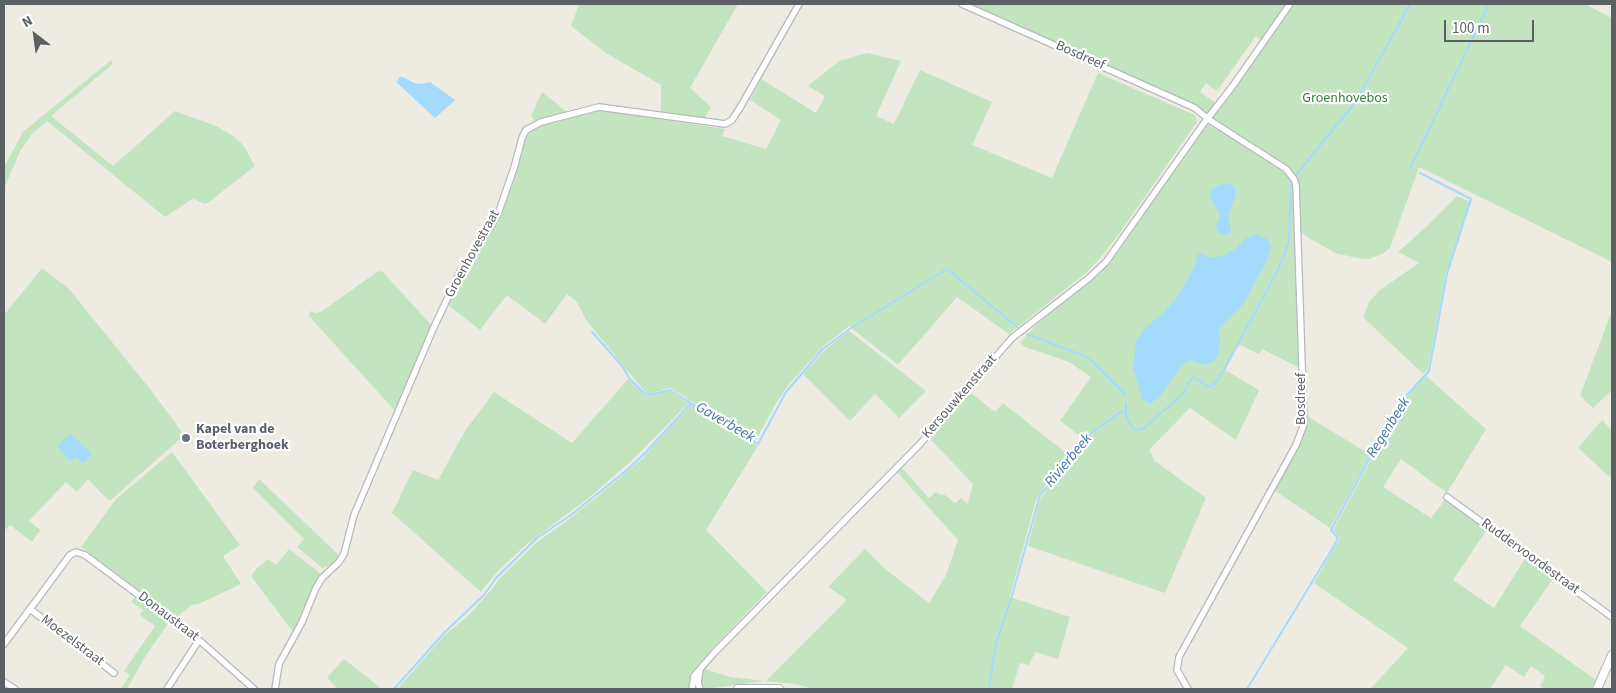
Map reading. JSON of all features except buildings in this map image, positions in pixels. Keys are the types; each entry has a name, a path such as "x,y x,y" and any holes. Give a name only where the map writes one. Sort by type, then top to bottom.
{"street":[{"name":"Groenhovestraat","path":"275,689 279,664 302,622 316,588 322,578 339,562 344,554 354,515 434,327 460,272 490,228 499,211 526,130 541,122 599,107 725,124 732,120 799,4"},
{"name":"Bosdreef","path":"962,4 1194,108 1286,169 1296,185 1304,418 1302,431 1179,657 1178,670 1188,689"},
{"path":"1208,119 1290,4"},
{"name":"Kersouwkenstraat","path":"692,689 694,676 714,653 920,444 1012,338 1098,270 1123,239 1208,119"},
{"name":"Ruddervoordestraat","path":"1447,496 1612,617"},
{"name":"Donaustraat","path":"30,609 70,555 76,552 85,555 199,640 254,689"},
{"path":"4,644 30,609"},
{"name":"Moezelstraat","path":"30,609 114,673"},
{"path":"167,689 199,640"},
{"path":"1597,689 1612,655"},
{"path":"700,669 698,682 700,689"},
{"path":"4,682 15,689"},
{"path":"738,689 779,689"}],"green space":[{"path":"579,4 738,4 690,88 711,107 704,120 661,113 661,85 606,53 571,26"},
{"name":"Groenhovebos","path":"969,4 1585,4 1612,18 1612,262 1419,167 1390,248 1384,253 1369,259 1335,253 1294,227 1300,368 1262,349 1259,354 1238,344 1225,370 1259,390 1236,440 1190,408 1149,450 1155,461 1206,498 1165,593 1028,546 1040,499 1052,482 1074,459 1070,457 1050,479 1036,500 1010,597 1070,617 1058,659 1035,652 1029,665 1020,663 1012,689 815,689 795,684 766,681 846,601 845,598 828,587 865,549 884,568 929,603 946,575 958,540 897,472 901,467 929,498 936,492 945,495 955,503 961,498 968,504 973,484 929,438 970,392 995,412 1003,403 1071,457 1084,439 1060,421 1091,377 1069,362 1025,347 1020,343 1037,324 1090,282 1109,264 1213,117 1196,105","holes":["1256,36 1261,40 1216,103 1200,92 1206,83 1217,91"]},
{"path":"867,53 901,61 876,116 894,124 920,70 992,102 972,145 1052,178 1098,73 1195,115 1197,122 1101,257 1087,272 1009,334 957,297 898,365 849,326 824,346 789,384 756,440 670,388 649,394 644,391 586,320 577,302 567,294 545,324 507,295 480,330 448,305 481,243 495,225 513,180 525,138 533,128 598,110 725,129 722,136 766,149 781,120 750,100 761,79 816,113 825,96 808,86 839,61"},
{"path":"111,60 113,64 51,116 113,166 175,111 216,126 232,135 243,145 255,166 209,202 205,204 194,199 191,200 165,217 47,121 32,134 20,151 4,189 4,167 23,132"},
{"path":"542,92 570,114 536,122 531,116"},
{"path":"1457,196 1471,202 1446,274 1428,369 1423,374 1363,317 1369,302 1380,290 1419,263 1398,252"},
{"path":"42,268 69,289 150,389 182,432 179,434 180,439 111,500 107,499 88,479 77,492 66,482 29,521 40,530 32,542 10,525 4,531 4,315"},
{"path":"382,271 432,326 396,412 309,316 310,311 316,313 322,311 377,272"},
{"path":"1612,310 1612,390 1593,408 1580,396"},
{"path":"849,331 926,391 899,418 875,394 850,421 803,374 825,350"},
{"path":"1426,376 1486,429 1447,493 1401,459 1383,487 1431,518 1446,498 1488,528 1453,580 1494,608 1526,557 1555,576 1520,626 1596,680 1591,689 1545,689 1540,686 1545,676 1531,666 1524,677 1506,665 1490,689 1370,689 1408,648 1314,583 1340,538 1333,530 1398,410 1410,393"},
{"path":"628,379 645,395 650,396 669,391 689,403 630,462 590,497 527,544 498,571 481,592 392,513 413,470 438,480 465,431 494,392 572,443"},
{"path":"691,404 758,446 706,530 767,592 711,650 692,673 690,689 397,689 445,635 470,614 499,579 537,542 568,520 643,458"},
{"path":"1307,416 1371,455 1330,528 1274,490 1305,431"},
{"path":"1602,420 1612,430 1612,479 1578,448"},
{"path":"172,452 240,545 223,556 241,584 199,604 191,605 176,618 81,547 116,499"},
{"path":"259,479 340,556 333,564 322,568 297,547 304,539 253,488"},
{"path":"289,549 320,573 320,577 293,632 251,576 268,559 276,565"},
{"path":"135,597 169,622 145,657 127,689 121,689 130,675 124,671 155,626 140,615 143,610 131,602"},
{"path":"344,659 382,689 337,689 327,677"},
{"path":"705,669 730,677 766,681 705,689 699,680"}],"water":[{"path":"401,76 414,83 430,82 455,100 435,118 396,82"},
{"path":"1225,183 1231,184 1235,189 1235,197 1228,216 1231,231 1228,234 1222,235 1217,230 1216,224 1220,219 1219,212 1211,199 1210,191"},
{"path":"1257,234 1267,239 1271,247 1266,262 1244,303 1219,328 1219,352 1214,361 1206,365 1191,360 1182,365 1159,397 1150,404 1142,399 1133,369 1136,341 1146,327 1176,299 1194,268 1198,253 1212,258 1225,255 1237,248 1246,238"},
{"path":"70,433 92,454 83,464 76,457 70,461 57,446"}],"waterway":[{"name":"Rivierbeek","path":"1295,176 1355,103 1410,4"},
{"name":"Regenbeek","path":"1410,169 1489,4"},
{"name":"Regenbeek","path":"1247,689 1334,546 1338,538 1331,530 1395,412 1407,395 1429,371 1447,274 1471,199 1420,173"},
{"name":"Rivierbeek","path":"989,689 996,644 1012,596 1040,495 1069,461 1086,437 1119,413 1126,412 1126,417 1133,429 1139,430 1144,428 1184,393 1189,382 1194,377 1207,386 1212,386 1216,382 1279,268 1289,242 1291,178"},
{"name":"Gaverbeek","path":"592,332 623,367 629,378 644,393 649,395 670,390 758,444 786,392 823,349 851,328 947,269 1017,327"},
{"name":"Gaverbeek","path":"1027,334 1082,355 1092,361 1126,395"},
{"name":"Gaverbeek","path":"394,689 445,632 484,595 496,578 537,538 571,515 627,470 691,403"},
{"name":"Gaverbeek","path":"1126,403 1126,412"}],"place":[{"name":"Kapel van de Boterberghoek","path":"186,438"}]}
